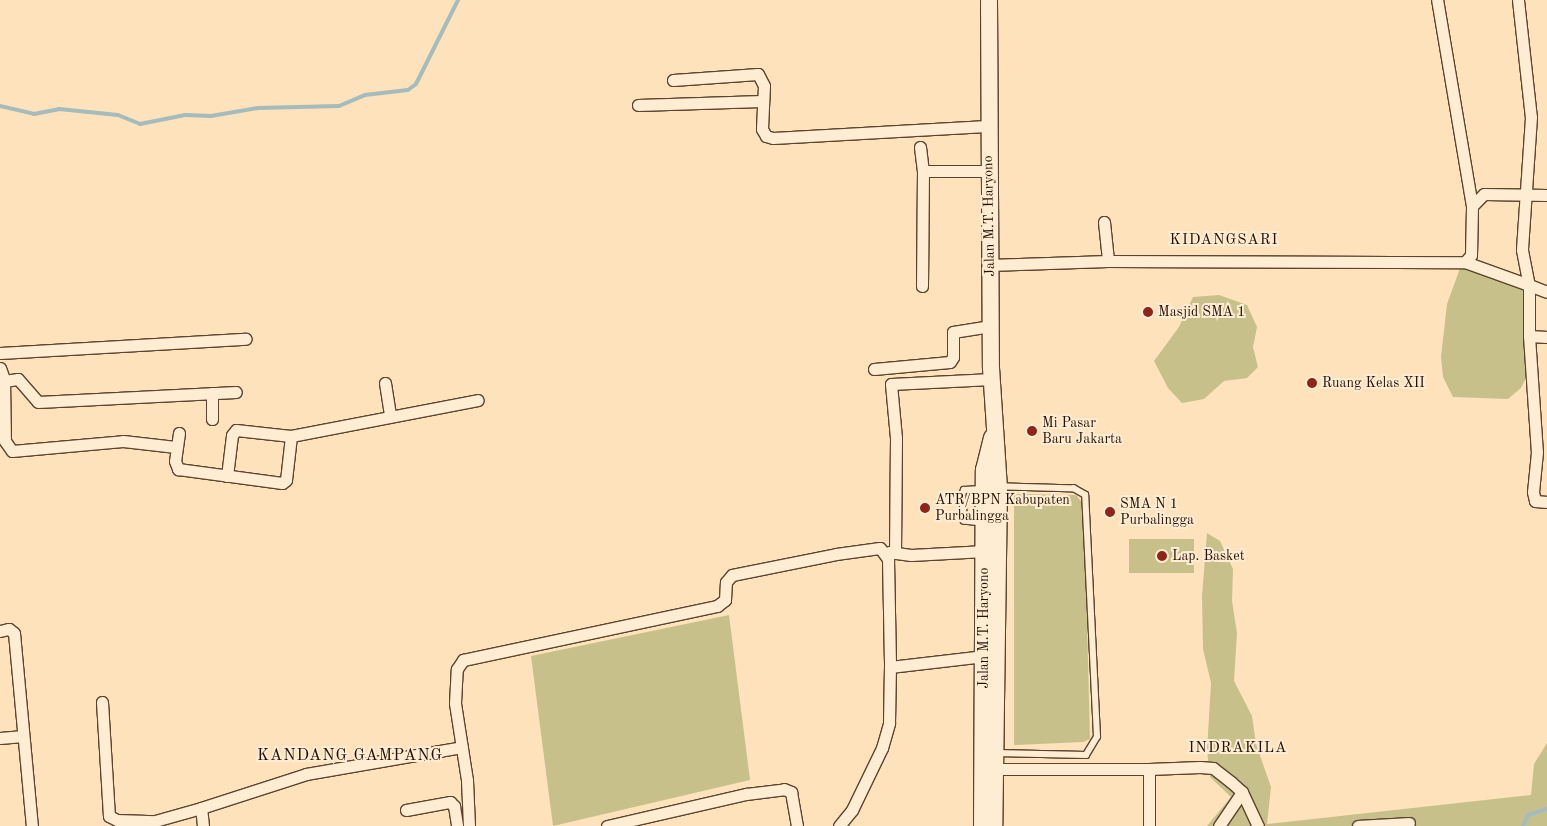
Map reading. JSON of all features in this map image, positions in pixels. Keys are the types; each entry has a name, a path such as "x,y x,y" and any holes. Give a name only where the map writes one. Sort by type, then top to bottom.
{"main road":[{"name":"Jalan M.T. Haryono","path":"982,826 991,764 992,488 986,455 993,432 987,126 988,0"},
{"name":"Jalan M.T. Haryono","path":"992,488 985,523 984,656 994,826"}],"street":[{"path":"1438,0 1472,206 1471,255 1465,262"},
{"path":"1518,0 1531,117 1524,194 1522,250 1529,285 1529,336 1542,452 1533,497 1538,502 1547,502"},
{"path":"673,80 758,74 764,86 762,101 763,133 773,138 987,126"},
{"path":"638,106 762,101"},
{"path":"920,147 923,171 922,286"},
{"path":"923,171 988,171"},
{"path":"1472,206 1484,194 1547,195"},
{"path":"1104,222 1108,261"},
{"path":"990,265 1108,261 1465,262 1547,292"},
{"path":"874,369 950,362 954,357 953,332 991,326"},
{"path":"1529,336 1547,336"},
{"path":"0,353 246,339"},
{"path":"0,368 4,381 5,441 12,451 122,440 176,447"},
{"path":"4,381 18,379 38,402 236,392"},
{"path":"839,826 860,796 882,748 889,723 890,553 896,438 891,384 992,379"},
{"path":"385,384 390,416"},
{"path":"212,393 212,419"},
{"path":"227,476 233,432 248,430 291,436 478,400"},
{"path":"179,433 176,447 178,469 285,482 291,436"},
{"path":"469,826 457,748 455,685 459,663 463,660 717,606 724,600 726,582 732,575 836,554 874,549 890,553 985,552"},
{"path":"0,631 9,629 14,633 32,826"},
{"path":"890,667 984,656"},
{"path":"102,702 107,812 114,819 149,821 201,808 327,769 457,748"},
{"path":"0,738 24,736"},
{"path":"991,764 1213,768 1242,792 1258,826"},
{"path":"1149,768 1149,826"},
{"path":"607,826 737,796 784,789 791,792 797,826"},
{"path":"1219,826 1242,792"},
{"path":"406,810 450,802 454,806 457,826"},
{"path":"201,808 203,826"},
{"path":"1358,826 1409,823"}],"lane":[{"path":"985,523 964,521 962,495 964,490 992,488 1074,489 1084,495 1097,738 1095,745 1086,755 991,764"}],"shaded area":[{"path":"1462,263 1529,285 1531,368 1521,388 1508,399 1453,397 1443,377 1441,357 1447,304"},
{"path":"1219,295 1247,305 1257,327 1253,347 1258,367 1247,378 1224,381 1204,399 1182,403 1168,388 1154,361 1179,327 1193,297"},
{"path":"1014,494 1076,495 1084,505 1090,739 1083,742 1014,745"},
{"path":"1207,533 1220,541 1233,569 1232,601 1237,633 1234,681 1252,716 1256,744 1271,787 1267,824 1531,795 1534,764 1547,743 1547,826 1207,826 1231,797 1210,777 1207,750 1211,683 1203,649 1202,596"},
{"name":"Lap. Basket","path":"1129,539 1194,539 1194,573 1129,573"},
{"path":"729,615 750,780 553,826 531,656"}],"waterway":[{"path":"0,106 34,114 59,109 118,115 140,124 185,115 211,116 258,108 339,106 365,95 408,90 416,84 458,0"},
{"path":"1523,826 1528,815 1547,809"}],"place":[{"name":"Masjid SMA 1","path":"1148,312"},
{"name":"Ruang Kelas XII","path":"1312,383"},
{"name":"Mi Pasar Baru Jakarta","path":"1032,431"},
{"name":"ATR/BPN Kabupaten Purbalingga","path":"925,508"},
{"name":"SMA N 1 Purbalingga","path":"1110,512"},
{"name":"Lap. Basket","path":"1162,556"}],"district":[{"name":"KIDANGSARI","path":"1224,241"},
{"name":"INDRAKILA","path":"1238,749"},
{"name":"KANDANG GAMPANG","path":"350,756"}]}
